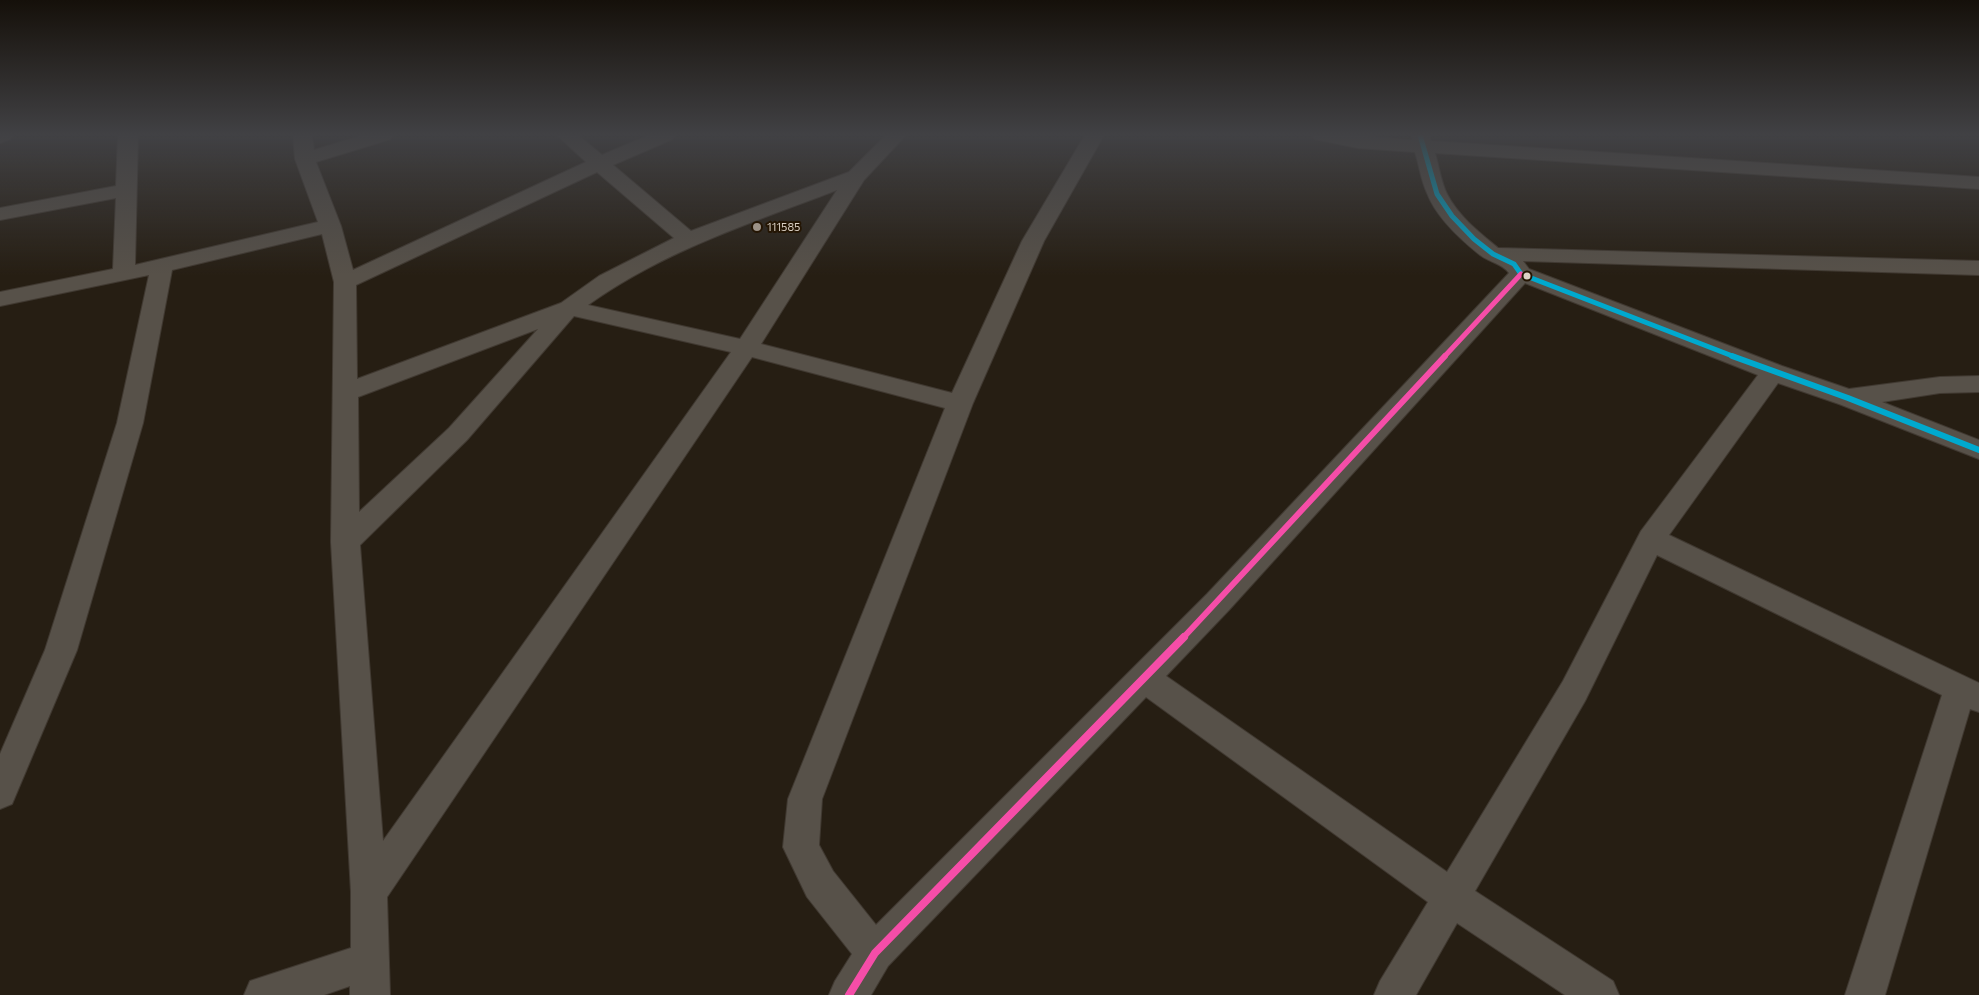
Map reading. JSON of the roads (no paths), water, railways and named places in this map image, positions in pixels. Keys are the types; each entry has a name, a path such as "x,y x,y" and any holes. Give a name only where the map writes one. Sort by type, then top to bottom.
{"street":[{"path":"124,274 128,181"},
{"path":"264,995 370,978 369,892 345,542 345,282 330,226 315,181"},
{"path":"345,282 561,181"},
{"path":"619,181 688,239"},
{"path":"345,393 443,354 518,330 569,308 607,281 688,239 842,181"},
{"path":"369,892 746,348 853,181"},
{"path":"875,953 820,884 801,847 805,800 960,402 1034,241 1068,181"},
{"path":"1433,181 1437,194 1452,216 1474,239 1493,254 1514,264 1521,274 1773,372 1848,398 1979,450"},
{"path":"1959,181 1979,183"},
{"path":"0,214 128,190"},
{"path":"0,299 162,266 330,226"},
{"path":"1493,254 1979,268"},
{"path":"0,793 61,650 130,423 162,266"},
{"path":"849,995 875,953 1218,602 1521,274"},
{"path":"569,308 746,348 960,402"},
{"path":"345,542 458,434 569,308"},
{"path":"1394,995 1574,691 1651,539 1773,372"},
{"path":"1848,398 1940,385 1979,384"},
{"path":"1651,539 1970,693 1865,995"},
{"path":"1143,678 1453,898 1599,995"}],"place":[{"name":"111585","path":"757,227"}]}
